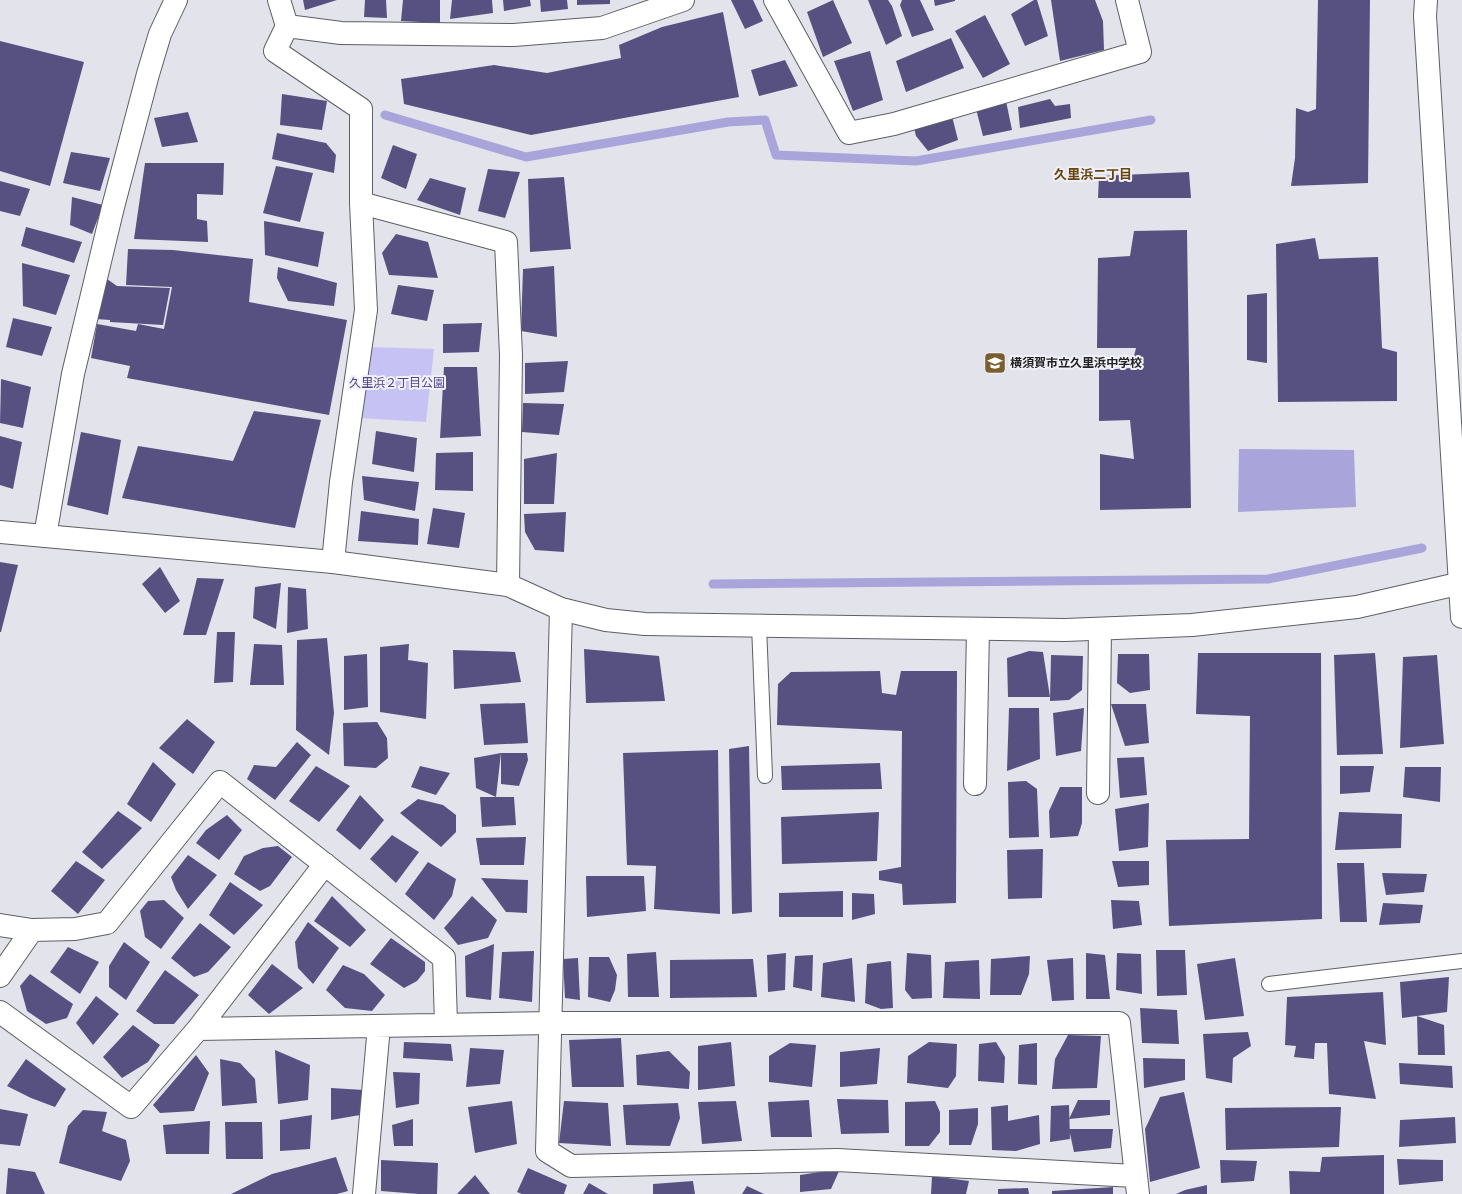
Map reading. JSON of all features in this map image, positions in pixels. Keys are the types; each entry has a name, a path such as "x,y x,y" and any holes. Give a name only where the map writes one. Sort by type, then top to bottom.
{"street":[{"path":"45,536 73,374 113,207 160,34 176,0"},
{"path":"279,0 287,26 275,50 361,109 360,203 366,310 341,482 333,562"},
{"path":"287,26 341,33 514,35 602,28 683,0"},
{"path":"775,0 849,133 894,124 1140,52 1127,0"},
{"path":"1426,0 1425,16 1462,617"},
{"path":"360,203 506,242 511,356 508,585"},
{"path":"0,532 333,562 508,585 561,609 606,620 645,624 1065,630 1192,625 1357,607 1461,583"},
{"path":"198,1029 446,1026 550,1023 1118,1023 1137,1185 837,1160 571,1166 547,1151 550,1023 561,609"},
{"path":"975,784 978,629"},
{"path":"1098,793 1100,629"},
{"path":"0,926 32,930 75,929 107,923 220,782 444,958 446,1026"},
{"path":"0,1012 131,1107 198,1029 325,864"},
{"path":"0,976 32,930"},
{"path":"364,1194 379,1026"}],"lane":[{"path":"759,625 765,776"},
{"path":"1269,984 1462,961"}],"green space":[{"name":"久里浜２丁目公園","path":"368,347 434,349 426,422 359,418"}],"shaded area":[{"path":"1239,449 1354,450 1356,507 1238,512"}],"building":[{"path":"303,0 337,0 305,10"},
{"path":"365,0 386,0 387,18 364,17"},
{"path":"403,0 440,0 440,23 401,21"},
{"path":"452,0 492,0 493,13 450,19"},
{"path":"503,0 530,0 531,6 504,11"},
{"path":"540,0 567,0 568,9 541,12"},
{"path":"577,0 610,0 610,4 577,5"},
{"path":"731,0 753,0 763,21 745,29"},
{"path":"833,0 852,43 823,57 807,12"},
{"path":"868,0 888,0 892,6 902,36 886,45"},
{"path":"902,0 920,0 934,30 912,37 900,5"},
{"path":"934,0 955,0 955,1 935,6"},
{"path":"1034,0 1037,0 1048,36 1025,46 1011,14"},
{"path":"1051,0 1095,0 1103,21 1104,50 1060,61"},
{"path":"1318,0 1370,0 1368,183 1291,186 1295,158 1296,108 1308,112 1316,109"},
{"path":"723,12 739,97 531,135 404,104 401,79 494,65 547,73 621,58 619,45 662,27"},
{"path":"985,15 1010,64 983,78 955,31"},
{"path":"951,38 964,68 906,92 896,61"},
{"path":"0,41 84,62 50,186 0,171"},
{"path":"870,51 883,100 853,111 834,61"},
{"path":"785,60 798,86 759,96 751,70"},
{"path":"282,94 327,101 322,130 280,125"},
{"path":"1050,99 1055,106 1070,104 1071,118 1020,128 1018,107"},
{"path":"1006,101 1012,130 983,136 976,109"},
{"path":"188,112 198,142 162,147 154,118"},
{"path":"952,116 958,140 928,151 916,136 914,128"},
{"path":"277,133 326,143 336,155 334,173 272,159"},
{"path":"393,145 417,154 406,189 381,178"},
{"path":"71,152 110,158 100,191 63,183"},
{"path":"145,163 224,163 223,195 197,194 197,219 207,221 208,242 134,239"},
{"path":"276,166 313,173 300,222 263,213"},
{"path":"488,169 520,172 505,218 478,211"},
{"path":"1189,172 1191,198 1098,198 1099,176"},
{"path":"564,177 571,249 530,252 528,179"},
{"path":"430,178 466,188 460,215 417,200"},
{"path":"0,181 30,189 20,216 0,211"},
{"path":"72,197 103,205 92,234 70,225"},
{"path":"264,221 324,232 318,267 265,255"},
{"path":"26,227 82,242 74,263 21,246"},
{"path":"1187,230 1191,508 1100,510 1100,454 1134,459 1130,420 1099,421 1099,370 1131,368 1136,348 1097,348 1098,258 1130,256 1134,231"},
{"path":"396,234 428,242 438,278 389,275 382,253"},
{"path":"1315,238 1319,259 1378,257 1382,348 1397,352 1397,401 1278,402 1276,244"},
{"path":"128,249 173,250 253,259 249,302 347,320 329,415 127,378 130,366 91,358 97,324 136,331 138,324 164,329 172,287 126,285"},
{"path":"22,263 70,275 56,315 23,306"},
{"path":"554,266 557,337 521,331 523,269"},
{"path":"278,267 337,283 334,306 288,301 277,278"},
{"path":"107,279 117,286 170,288 163,325 110,322 110,320 96,319"},
{"path":"398,285 434,290 427,321 391,314"},
{"path":"1267,293 1267,363 1247,360 1247,295"},
{"path":"13,318 52,327 42,356 6,347"},
{"path":"482,323 479,352 443,353 443,324"},
{"path":"568,361 564,392 525,394 525,363"},
{"path":"444,367 477,367 481,436 440,438"},
{"path":"1,379 31,387 23,428 0,423"},
{"path":"523,403 564,404 559,435 522,432"},
{"path":"254,411 321,420 295,528 122,498 138,446 233,461"},
{"path":"376,431 417,438 414,472 372,464"},
{"path":"81,432 121,440 108,515 67,505"},
{"path":"0,436 22,442 13,489 0,485"},
{"path":"473,452 473,491 435,490 436,453"},
{"path":"557,453 554,504 524,504 524,459"},
{"path":"362,476 419,482 415,511 364,500"},
{"path":"433,508 465,513 459,548 427,544"},
{"path":"361,511 419,519 418,545 358,541"},
{"path":"566,512 564,552 535,550 525,532 524,514"},
{"path":"0,562 18,565 1,632 0,632"},
{"path":"160,567 180,601 165,613 142,584"},
{"path":"197,578 224,579 206,635 183,635"},
{"path":"281,583 276,629 253,618 255,587"},
{"path":"288,587 306,589 308,629 287,633"},
{"path":"217,632 235,632 233,682 214,683"},
{"path":"327,638 334,713 329,755 296,730 297,640"},
{"path":"254,644 282,645 284,685 250,685"},
{"path":"409,644 408,660 428,663 426,719 380,712 380,647"},
{"path":"584,649 659,656 665,701 586,703"},
{"path":"453,650 515,652 521,682 454,689"},
{"path":"1029,651 1043,652 1050,697 1008,697 1007,658"},
{"path":"1198,653 1321,653 1322,919 1169,926 1166,840 1249,839 1250,716 1196,714"},
{"path":"1375,653 1383,754 1337,755 1334,655"},
{"path":"367,654 368,707 344,710 344,656"},
{"path":"1118,654 1149,654 1150,690 1130,693 1117,683"},
{"path":"1051,655 1083,656 1082,690 1069,700 1050,701"},
{"path":"1437,655 1444,744 1400,748 1403,657"},
{"path":"880,671 882,693 896,695 901,671 957,671 956,903 903,905 902,884 879,880 879,871 901,867 902,731 777,725 778,684 791,672"},
{"path":"525,703 528,743 484,745 480,704"},
{"path":"1111,704 1146,704 1149,743 1125,746"},
{"path":"1009,708 1039,708 1040,759 1007,771"},
{"path":"1084,708 1081,751 1056,756 1053,713"},
{"path":"187,719 215,742 193,774 159,748"},
{"path":"377,722 387,738 388,758 376,768 344,766 343,723"},
{"path":"297,742 311,755 275,800 247,779 254,765 276,767"},
{"path":"749,746 752,912 732,914 729,749"},
{"path":"718,750 720,914 654,909 656,866 627,865 623,753"},
{"path":"501,753 496,797 476,788 474,758"},
{"path":"501,753 527,753 528,760 519,786 501,784"},
{"path":"1144,757 1147,795 1120,798 1117,758"},
{"path":"153,762 176,784 151,822 127,804"},
{"path":"880,763 882,789 782,790 781,766"},
{"path":"316,766 350,786 319,822 289,801"},
{"path":"420,766 450,773 436,795 411,787"},
{"path":"1340,766 1374,766 1370,792 1340,794"},
{"path":"1405,767 1441,767 1440,802 1403,797"},
{"path":"1026,781 1037,789 1039,837 1009,838 1008,782"},
{"path":"1060,787 1082,787 1082,823 1078,836 1050,838 1049,811"},
{"path":"360,795 384,820 360,850 336,830"},
{"path":"480,797 514,797 516,825 482,827"},
{"path":"418,799 443,805 456,815 456,832 441,847 400,813"},
{"path":"1149,803 1148,847 1119,851 1115,809"},
{"path":"118,811 142,828 102,869 82,852"},
{"path":"879,812 877,861 782,864 781,817"},
{"path":"1339,812 1402,814 1401,848 1335,850"},
{"path":"227,815 242,830 219,860 196,843 206,830"},
{"path":"392,835 419,852 396,883 370,859"},
{"path":"526,837 524,865 480,865 476,838"},
{"path":"278,846 292,857 270,886 260,891 234,874 244,856 263,848"},
{"path":"1043,849 1042,898 1008,899 1007,850"},
{"path":"188,855 217,875 188,909 176,890 171,877"},
{"path":"76,861 105,880 78,914 51,891"},
{"path":"1112,861 1149,861 1149,885 1118,887"},
{"path":"428,862 456,879 452,896 434,920 405,894"},
{"path":"1337,863 1364,863 1367,922 1340,922"},
{"path":"1382,873 1427,874 1424,892 1386,895"},
{"path":"586,876 644,876 646,911 587,917"},
{"path":"481,878 528,880 527,913 506,912"},
{"path":"230,882 263,905 234,935 209,915"},
{"path":"843,891 843,917 779,917 779,893"},
{"path":"852,893 874,894 875,914 852,920"},
{"path":"332,896 366,930 350,947 314,921"},
{"path":"472,896 497,920 488,938 458,945 444,928"},
{"path":"164,900 184,918 161,949 145,937 140,911 148,901"},
{"path":"1111,900 1139,901 1142,925 1113,929"},
{"path":"1383,903 1423,905 1420,923 1379,925"},
{"path":"308,922 339,948 313,984 298,968 295,942"},
{"path":"200,923 231,947 208,972 194,977 171,958"},
{"path":"391,938 425,962 425,971 417,981 404,988 370,964"},
{"path":"124,942 150,962 126,1000 109,987 109,966"},
{"path":"494,944 491,1000 466,997 465,956"},
{"path":"68,947 99,962 80,994 50,972"},
{"path":"1156,950 1185,950 1187,995 1157,996"},
{"path":"534,951 532,1002 499,998 502,952"},
{"path":"656,952 659,997 628,997 627,954"},
{"path":"786,953 785,990 768,992 767,955"},
{"path":"907,953 931,955 932,998 912,999 905,990"},
{"path":"1086,953 1105,955 1110,999 1086,999"},
{"path":"1117,953 1141,954 1142,994 1116,990"},
{"path":"813,955 812,991 793,987 795,956"},
{"path":"1030,956 1029,974 1021,995 990,995 991,959"},
{"path":"589,957 609,957 617,975 615,990 610,1002 588,997"},
{"path":"578,958 580,1000 565,998 563,959"},
{"path":"852,958 855,1002 821,997 823,963"},
{"path":"1073,958 1074,1000 1052,1001 1047,960"},
{"path":"1235,958 1244,1016 1205,1020 1197,964"},
{"path":"753,959 757,997 670,998 670,960"},
{"path":"979,960 980,999 943,998 945,962"},
{"path":"891,961 893,1008 881,1009 865,1003 867,964"},
{"path":"272,964 303,988 269,1014 248,995"},
{"path":"343,965 364,974 385,995 372,1011 345,1008 326,990"},
{"path":"165,970 199,995 174,1024 154,1024 136,1011"},
{"path":"30,974 73,1004 67,1018 46,1024 27,1011 20,986"},
{"path":"1449,977 1447,1012 1402,1018 1400,982"},
{"path":"1383,992 1386,1045 1364,1041 1376,1099 1329,1094 1327,1043 1315,1043 1314,1059 1294,1057 1296,1046 1285,1045 1287,997"},
{"path":"96,996 119,1014 93,1045 76,1023"},
{"path":"1140,1008 1177,1010 1179,1044 1142,1043"},
{"path":"1417,1016 1444,1025 1445,1055 1418,1055"},
{"path":"133,1025 160,1045 148,1062 122,1078 103,1057"},
{"path":"1248,1032 1251,1046 1233,1058 1232,1083 1206,1078 1203,1034"},
{"path":"1068,1035 1101,1036 1097,1088 1052,1089 1055,1059"},
{"path":"621,1038 624,1087 572,1087 569,1040"},
{"path":"404,1042 451,1044 453,1061 403,1058"},
{"path":"731,1042 735,1086 698,1090 698,1046"},
{"path":"929,1042 957,1044 956,1076 948,1088 907,1083 908,1056"},
{"path":"996,1042 1005,1057 1004,1083 978,1081 979,1044"},
{"path":"790,1043 816,1045 812,1087 769,1082 769,1056"},
{"path":"1037,1043 1037,1085 1018,1084 1019,1045"},
{"path":"470,1048 504,1050 500,1084 466,1087"},
{"path":"880,1048 877,1084 840,1087 840,1052"},
{"path":"275,1050 310,1065 308,1100 278,1104"},
{"path":"669,1051 690,1072 689,1089 637,1085 636,1055"},
{"path":"196,1055 209,1073 194,1111 160,1113 153,1105"},
{"path":"1143,1058 1185,1059 1185,1080 1144,1088"},
{"path":"26,1059 66,1089 55,1107 31,1098 7,1086"},
{"path":"220,1059 240,1063 255,1079 257,1103 222,1106"},
{"path":"1399,1063 1452,1066 1453,1088 1400,1084"},
{"path":"393,1072 420,1073 419,1104 396,1108"},
{"path":"331,1088 364,1090 360,1115 331,1120"},
{"path":"1184,1092 1200,1168 1150,1182 1145,1129 1160,1097"},
{"path":"837,1099 888,1100 889,1133 841,1134"},
{"path":"809,1100 812,1137 771,1137 768,1102"},
{"path":"1078,1100 1110,1100 1110,1115 1069,1119"},
{"path":"512,1101 517,1144 475,1153 468,1107"},
{"path":"564,1101 608,1103 611,1146 559,1143"},
{"path":"736,1101 742,1141 702,1144 698,1102"},
{"path":"935,1101 940,1112 940,1132 929,1146 905,1146 905,1102"},
{"path":"678,1103 680,1118 670,1146 626,1145 623,1105"},
{"path":"1008,1105 1008,1121 1039,1115 1040,1144 1016,1151 992,1150 991,1107"},
{"path":"1069,1105 1070,1139 1050,1142 1051,1106"},
{"path":"1341,1107 1339,1147 1226,1150 1225,1108"},
{"path":"978,1108 978,1124 971,1145 949,1145 949,1110"},
{"path":"0,1109 28,1114 20,1146 0,1144"},
{"path":"83,1110 107,1112 102,1131 126,1140 130,1161 121,1181 59,1163 68,1126"},
{"path":"312,1115 310,1149 280,1151 280,1120"},
{"path":"1455,1117 1456,1143 1399,1147 1400,1120"},
{"path":"413,1119 413,1146 394,1146 392,1125"},
{"path":"210,1121 209,1154 166,1154 163,1125"},
{"path":"225,1122 262,1122 263,1159 226,1159"},
{"path":"1069,1129 1113,1129 1111,1148 1074,1152"},
{"path":"1384,1155 1384,1194 1290,1194 1289,1171 1320,1172 1322,1157"},
{"path":"336,1157 348,1191 337,1194 231,1194 272,1174"},
{"path":"1397,1159 1443,1160 1443,1181 1399,1185"},
{"path":"381,1160 438,1163 437,1194 381,1191"},
{"path":"1220,1160 1257,1161 1254,1181 1221,1183"},
{"path":"8,1168 35,1172 45,1194 6,1194"},
{"path":"528,1168 567,1185 564,1194 522,1194 517,1192"},
{"path":"840,1169 831,1189 800,1192 800,1175"},
{"path":"475,1175 490,1194 457,1194"},
{"path":"932,1176 969,1181 966,1194 931,1194"},
{"path":"693,1181 695,1194 653,1194 653,1184"},
{"path":"589,1183 608,1194 583,1194"},
{"path":"1207,1185 1207,1194 1176,1194 1185,1190"},
{"path":"747,1186 764,1194 742,1194"},
{"path":"1113,1187 1113,1194 1052,1194 1052,1191"},
{"path":"1028,1188 1029,1194 998,1194 998,1189"}],"waterway":[{"path":"385,115 526,157 728,122 765,120 776,155 916,161 1151,120"},
{"path":"713,584 1268,579 1422,548"}],"place":[{"name":"横須賀市立久里浜中学校","path":"995,363"}],"district":[{"name":"久里浜二丁目","path":"1093,174"}]}
